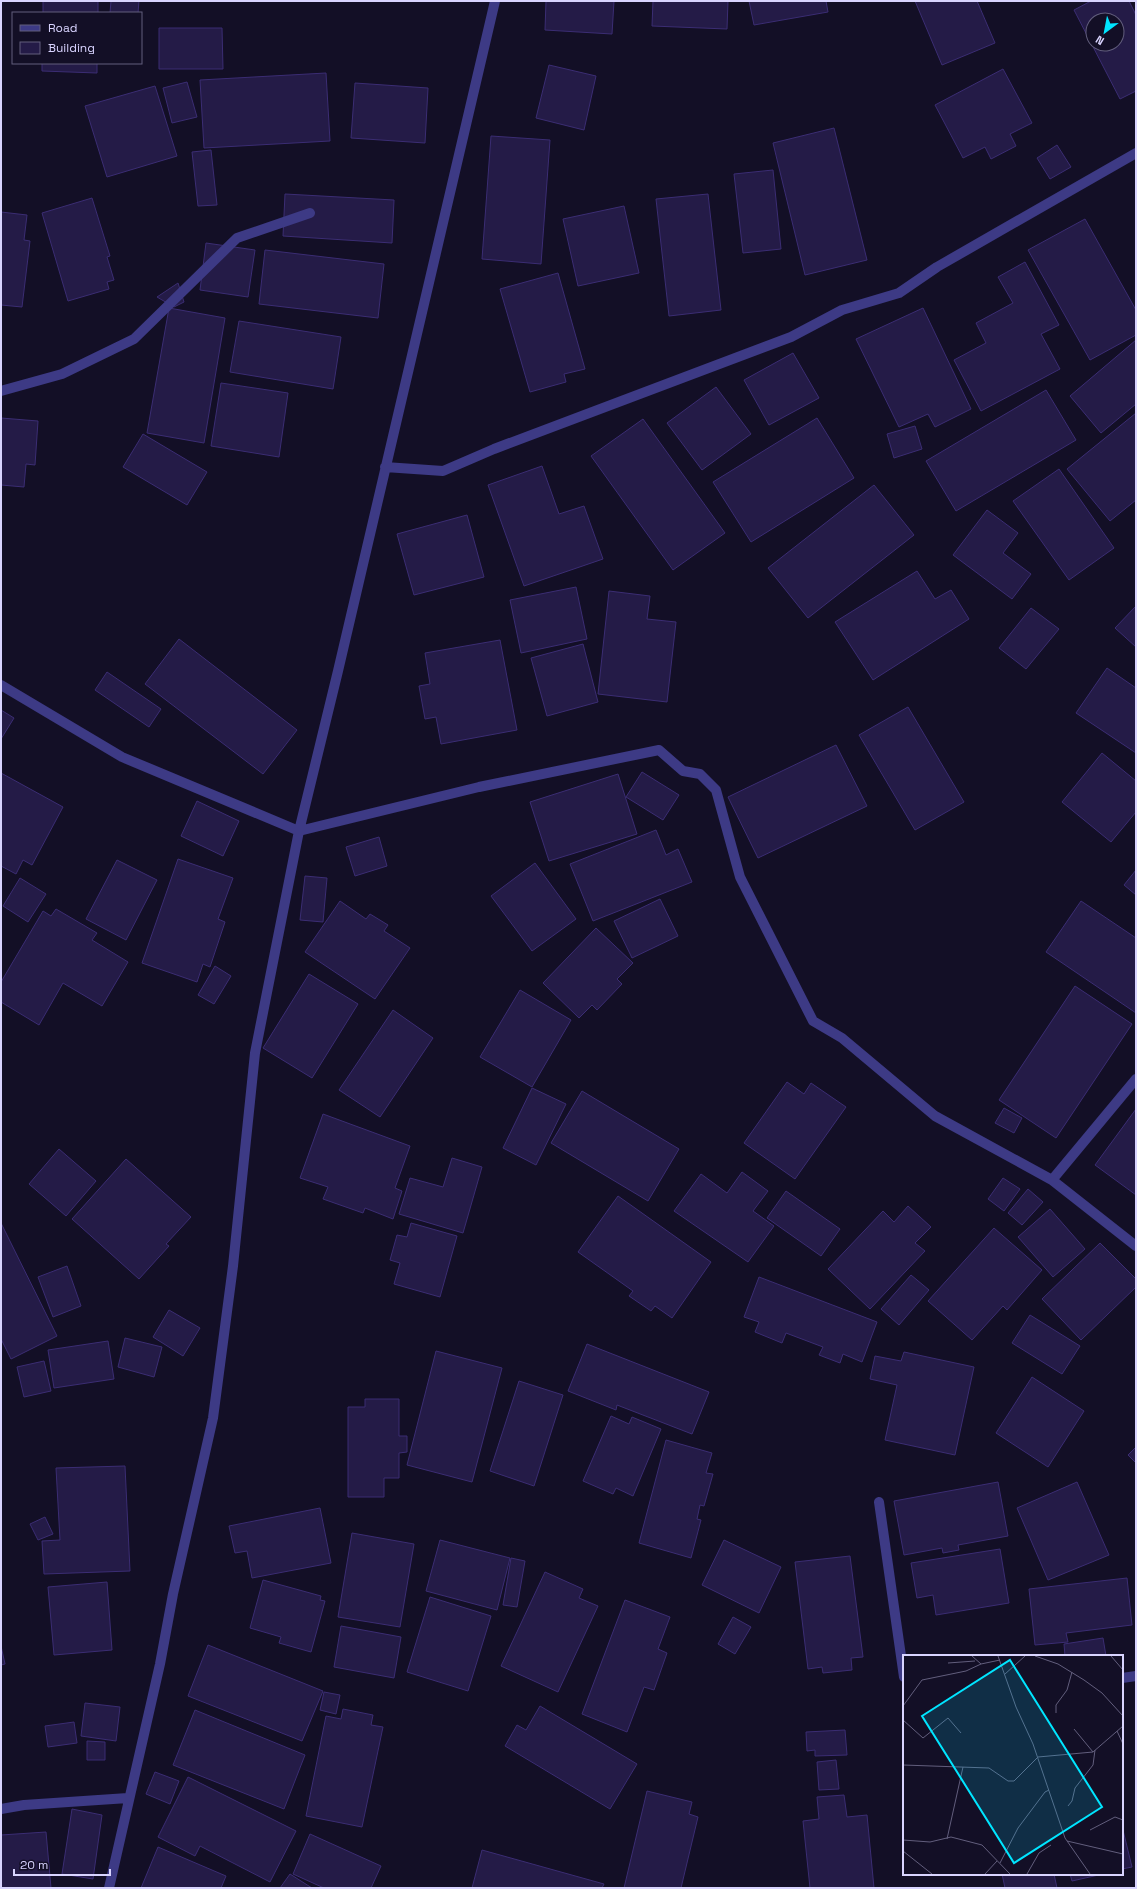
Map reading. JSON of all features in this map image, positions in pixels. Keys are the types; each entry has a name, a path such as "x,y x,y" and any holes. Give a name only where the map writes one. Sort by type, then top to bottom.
{"street":[{"path":"109,1888 213,1418 234,1266 255,1053 299,831 495,1"},
{"path":"385,467 442,471 494,449 791,337 842,310 899,293 937,267 1136,153"},
{"path":"1,391 62,374 134,339 237,238 310,213"},
{"path":"1,685 122,757 299,831 479,787 659,750 683,771 700,774 716,790 740,877 812,1021 842,1038 935,1116 1052,1180 1136,1246"},
{"path":"1052,1180 1136,1079"},
{"path":"879,1502 903,1670"},
{"path":"1123,1678 1136,1676"},
{"path":"1,1809 24,1805 128,1798"}],"building":[{"path":"43,1 98,1 98,12 43,12"},
{"path":"111,1 139,1 138,12 110,12"},
{"path":"546,1 614,1 612,34 545,30"},
{"path":"653,1 728,1 727,29 652,26"},
{"path":"749,1 826,1 828,12 754,25"},
{"path":"915,1 977,1 995,43 942,65"},
{"path":"1091,1 1129,1 1136,15 1136,91 1120,99 1096,52 1125,52 1125,12 1085,12 1085,31 1074,10"},
{"path":"159,28 222,28 223,69 159,69"},
{"path":"42,64 97,64 97,73 42,71"},
{"path":"549,65 596,76 584,130 536,118"},
{"path":"1003,69 1032,123 1010,134 1016,146 991,159 985,147 963,158 935,105"},
{"path":"326,73 330,141 204,148 200,80"},
{"path":"187,82 197,117 172,123 163,88"},
{"path":"355,83 428,88 425,143 351,138"},
{"path":"155,86 177,156 107,177 85,106"},
{"path":"834,128 867,260 805,275 773,143"},
{"path":"491,136 550,140 541,264 482,259"},
{"path":"1057,145 1071,167 1050,179 1037,158"},
{"path":"211,150 217,205 198,206 192,152"},
{"path":"773,170 781,249 743,253 734,174"},
{"path":"285,194 394,200 392,243 283,236"},
{"path":"708,194 721,310 669,316 656,199"},
{"path":"92,198 110,256 107,257 114,280 107,282 109,289 68,301 42,213"},
{"path":"624,206 639,273 578,286 563,219"},
{"path":"1,212 27,215 24,240 30,241 22,307 1,305"},
{"path":"1085,219 1136,310 1136,335 1090,360 1028,250"},
{"path":"206,243 255,250 248,297 200,290"},
{"path":"265,250 384,264 378,318 259,304"},
{"path":"1025,262 1059,325 1041,334 1060,369 981,411 954,360 986,343 976,323 1013,303 998,277"},
{"path":"558,273 585,369 564,374 566,382 530,392 500,289"},
{"path":"178,283 184,302 174,307 157,297"},
{"path":"169,308 225,318 204,443 147,433"},
{"path":"923,308 971,409 935,427 928,414 899,427 856,339"},
{"path":"239,321 341,337 333,389 230,372"},
{"path":"1136,340 1136,404 1101,433 1070,396"},
{"path":"793,353 819,398 769,425 744,380"},
{"path":"221,383 288,393 279,457 211,446"},
{"path":"716,387 751,434 702,470 667,423"},
{"path":"1046,390 1076,440 956,511 926,461"},
{"path":"1136,413 1136,500 1110,521 1067,469"},
{"path":"1,418 38,421 35,465 26,464 24,487 1,485"},
{"path":"817,418 854,478 751,542 713,482"},
{"path":"643,419 725,533 673,570 591,456"},
{"path":"915,426 922,449 894,458 887,434"},
{"path":"143,434 207,472 187,505 123,467"},
{"path":"542,466 559,514 584,506 603,559 524,586 488,485"},
{"path":"1059,469 1114,548 1069,580 1013,501"},
{"path":"874,485 914,535 808,618 768,568"},
{"path":"987,510 1018,533 1003,553 1031,574 1012,599 953,555"},
{"path":"467,515 484,577 414,595 397,534"},
{"path":"917,571 935,599 951,590 969,619 873,680 835,622"},
{"path":"576,587 587,639 521,653 510,600"},
{"path":"609,591 650,596 647,619 676,622 667,702 598,694"},
{"path":"1136,606 1136,647 1115,628"},
{"path":"1031,608 1059,629 1026,669 999,648"},
{"path":"179,639 297,730 263,774 145,684"},
{"path":"500,640 517,730 441,744 436,717 425,719 419,686 430,684 425,653"},
{"path":"583,644 598,702 547,716 531,658"},
{"path":"1107,668 1136,688 1136,753 1076,713"},
{"path":"107,672 161,709 149,727 95,690"},
{"path":"908,707 964,802 915,830 859,735"},
{"path":"1,710 14,718 1,739"},
{"path":"836,745 867,806 758,858 728,797"},
{"path":"1102,753 1136,781 1136,812 1111,842 1062,802"},
{"path":"642,772 679,795 663,820 626,797"},
{"path":"1,773 63,807 32,865 23,860 16,874 1,866"},
{"path":"618,774 637,834 549,861 530,802"},
{"path":"197,801 239,821 223,856 181,836"},
{"path":"656,830 666,855 678,849 692,882 593,921 570,864"},
{"path":"379,837 387,866 355,876 346,847"},
{"path":"178,859 233,878 218,919 225,922 210,967 203,964 197,982 142,963"},
{"path":"117,860 157,880 126,940 86,919"},
{"path":"535,863 576,919 532,951 491,896"},
{"path":"1136,870 1136,895 1124,885"},
{"path":"305,876 327,878 323,922 300,920"},
{"path":"20,878 46,894 28,922 3,906"},
{"path":"660,899 678,936 632,958 614,921"},
{"path":"340,901 366,919 370,914 388,925 384,931 410,948 375,999 305,952"},
{"path":"1081,901 1136,938 1136,1013 1046,952"},
{"path":"56,909 97,933 92,940 128,962 102,1006 63,983 39,1025 1,1002 1,982 43,911 51,916"},
{"path":"596,928 633,963 617,979 622,984 597,1010 592,1005 579,1018 543,983"},
{"path":"215,966 231,976 214,1004 198,995"},
{"path":"309,974 358,1004 312,1078 263,1048"},
{"path":"1075,986 1132,1024 1056,1138 999,1100"},
{"path":"520,990 571,1020 532,1087 480,1057"},
{"path":"393,1010 433,1038 380,1117 339,1090"},
{"path":"787,1082 804,1094 811,1083 846,1107 795,1179 744,1143"},
{"path":"532,1088 566,1104 536,1165 503,1148"},
{"path":"582,1091 679,1149 648,1201 551,1143"},
{"path":"1004,1108 1022,1118 1014,1133 995,1123"},
{"path":"1136,1109 1136,1195 1095,1165"},
{"path":"323,1114 410,1146 395,1188 402,1191 393,1219 365,1208 363,1213 323,1199 328,1187 300,1178"},
{"path":"59,1149 96,1181 66,1216 29,1184"},
{"path":"452,1158 482,1167 463,1233 399,1214 410,1178 443,1187"},
{"path":"126,1159 191,1217 166,1244 169,1246 139,1279 72,1219"},
{"path":"742,1172 768,1191 753,1211 774,1226 748,1262 674,1211 701,1174 727,1193"},
{"path":"1003,1178 1020,1189 1004,1211 988,1199"},
{"path":"1028,1189 1043,1202 1022,1225 1008,1213"},
{"path":"786,1191 840,1229 821,1256 767,1218"},
{"path":"618,1196 711,1262 672,1318 655,1306 651,1311 629,1296 633,1291 578,1252"},
{"path":"908,1206 931,1227 915,1243 925,1251 870,1309 828,1269 883,1211 894,1222"},
{"path":"1050,1209 1085,1249 1053,1277 1018,1237"},
{"path":"1,1223 57,1336 11,1359 1,1339"},
{"path":"411,1223 457,1236 440,1297 394,1284 400,1263 390,1260 397,1235 407,1237"},
{"path":"994,1228 1042,1270 1007,1310 1003,1306 972,1340 928,1301"},
{"path":"1100,1243 1136,1279 1136,1287 1081,1340 1042,1299"},
{"path":"67,1266 81,1306 53,1317 38,1277"},
{"path":"911,1275 929,1290 899,1325 881,1309"},
{"path":"759,1277 877,1322 862,1362 843,1354 840,1363 819,1355 823,1347 786,1333 782,1343 755,1332 759,1322 744,1317"},
{"path":"169,1310 200,1328 183,1356 153,1337"},
{"path":"1030,1315 1080,1346 1062,1374 1012,1343"},
{"path":"125,1338 162,1347 154,1377 118,1367"},
{"path":"108,1341 114,1379 54,1388 48,1350"},
{"path":"587,1344 709,1392 692,1434 617,1405 616,1410 568,1391"},
{"path":"436,1351 502,1368 472,1482 407,1465"},
{"path":"904,1352 974,1367 955,1455 885,1440 897,1385 870,1379 875,1356 901,1361"},
{"path":"44,1361 51,1391 24,1397 17,1367"},
{"path":"1032,1377 1084,1411 1048,1467 996,1433"},
{"path":"519,1381 563,1395 534,1486 490,1471"},
{"path":"365,1399 399,1399 399,1436 407,1436 407,1452 399,1453 399,1478 384,1478 384,1497 348,1497 348,1407 365,1407"},
{"path":"611,1416 629,1424 632,1417 661,1429 633,1496 616,1488 613,1494 583,1481"},
{"path":"666,1440 712,1453 706,1473 713,1474 704,1506 700,1505 697,1519 701,1520 691,1558 639,1543"},
{"path":"1136,1447 1136,1463 1128,1455"},
{"path":"125,1466 130,1571 44,1574 42,1541 60,1540 56,1468"},
{"path":"998,1482 1008,1536 958,1545 959,1550 943,1553 942,1548 904,1555 894,1501"},
{"path":"1077,1482 1109,1555 1048,1580 1017,1508"},
{"path":"320,1508 331,1563 252,1578 247,1551 235,1553 229,1526"},
{"path":"45,1517 53,1534 38,1540 30,1524"},
{"path":"352,1533 414,1544 400,1627 338,1617"},
{"path":"440,1540 510,1558 497,1610 426,1591"},
{"path":"724,1540 781,1567 759,1613 702,1585"},
{"path":"1000,1549 1009,1603 936,1615 933,1595 917,1598 911,1563"},
{"path":"850,1556 863,1657 851,1658 852,1670 823,1673 822,1667 808,1669 795,1562"},
{"path":"511,1558 525,1561 517,1607 503,1605"},
{"path":"545,1572 583,1589 579,1598 598,1606 558,1692 501,1666"},
{"path":"1127,1578 1132,1625 1066,1633 1068,1642 1035,1645 1029,1589"},
{"path":"263,1580 321,1596 320,1600 325,1601 311,1652 279,1643 281,1637 250,1628"},
{"path":"107,1582 112,1650 54,1655 48,1587"},
{"path":"430,1597 491,1616 468,1691 407,1672"},
{"path":"625,1600 670,1617 658,1649 667,1653 654,1690 644,1687 627,1732 582,1714"},
{"path":"733,1617 751,1627 735,1654 718,1644"},
{"path":"341,1626 401,1637 394,1678 334,1667"},
{"path":"1103,1638 1106,1655 1065,1655 1064,1644"},
{"path":"208,1645 323,1691 302,1741 188,1696"},
{"path":"1,1646 5,1664 1,1665"},
{"path":"324,1692 340,1695 336,1714 320,1710"},
{"path":"85,1703 120,1707 116,1741 81,1736"},
{"path":"540,1706 637,1764 610,1809 505,1746 517,1725 526,1730"},
{"path":"343,1709 373,1715 371,1725 383,1727 362,1827 306,1816 326,1716 341,1719"},
{"path":"195,1710 305,1755 284,1809 173,1765"},
{"path":"74,1722 77,1743 48,1747 45,1726"},
{"path":"845,1730 847,1755 815,1756 815,1750 807,1751 806,1732"},
{"path":"87,1741 105,1742 105,1760 87,1760"},
{"path":"836,1760 839,1789 819,1790 817,1762"},
{"path":"155,1772 179,1781 170,1804 146,1794"},
{"path":"188,1777 296,1831 270,1882 200,1846 195,1856 158,1837"},
{"path":"647,1791 692,1802 689,1814 698,1817 681,1888 624,1888"},
{"path":"844,1795 847,1817 867,1815 874,1888 810,1888 803,1821 819,1819 817,1797"},
{"path":"72,1809 102,1815 93,1879 62,1874"},
{"path":"1123,1830 1132,1867 1123,1869"},
{"path":"46,1832 51,1888 1,1888 1,1835"},
{"path":"310,1834 381,1866 371,1888 324,1888 293,1874"},
{"path":"158,1847 226,1876 221,1888 141,1888"},
{"path":"482,1850 604,1884 602,1888 472,1888"},
{"path":"290,1874 312,1888 280,1888"},
{"path":"1002,1875 1054,1875 1057,1888 1005,1888"},
{"path":"1070,1875 1099,1875 1072,1881"}]}
